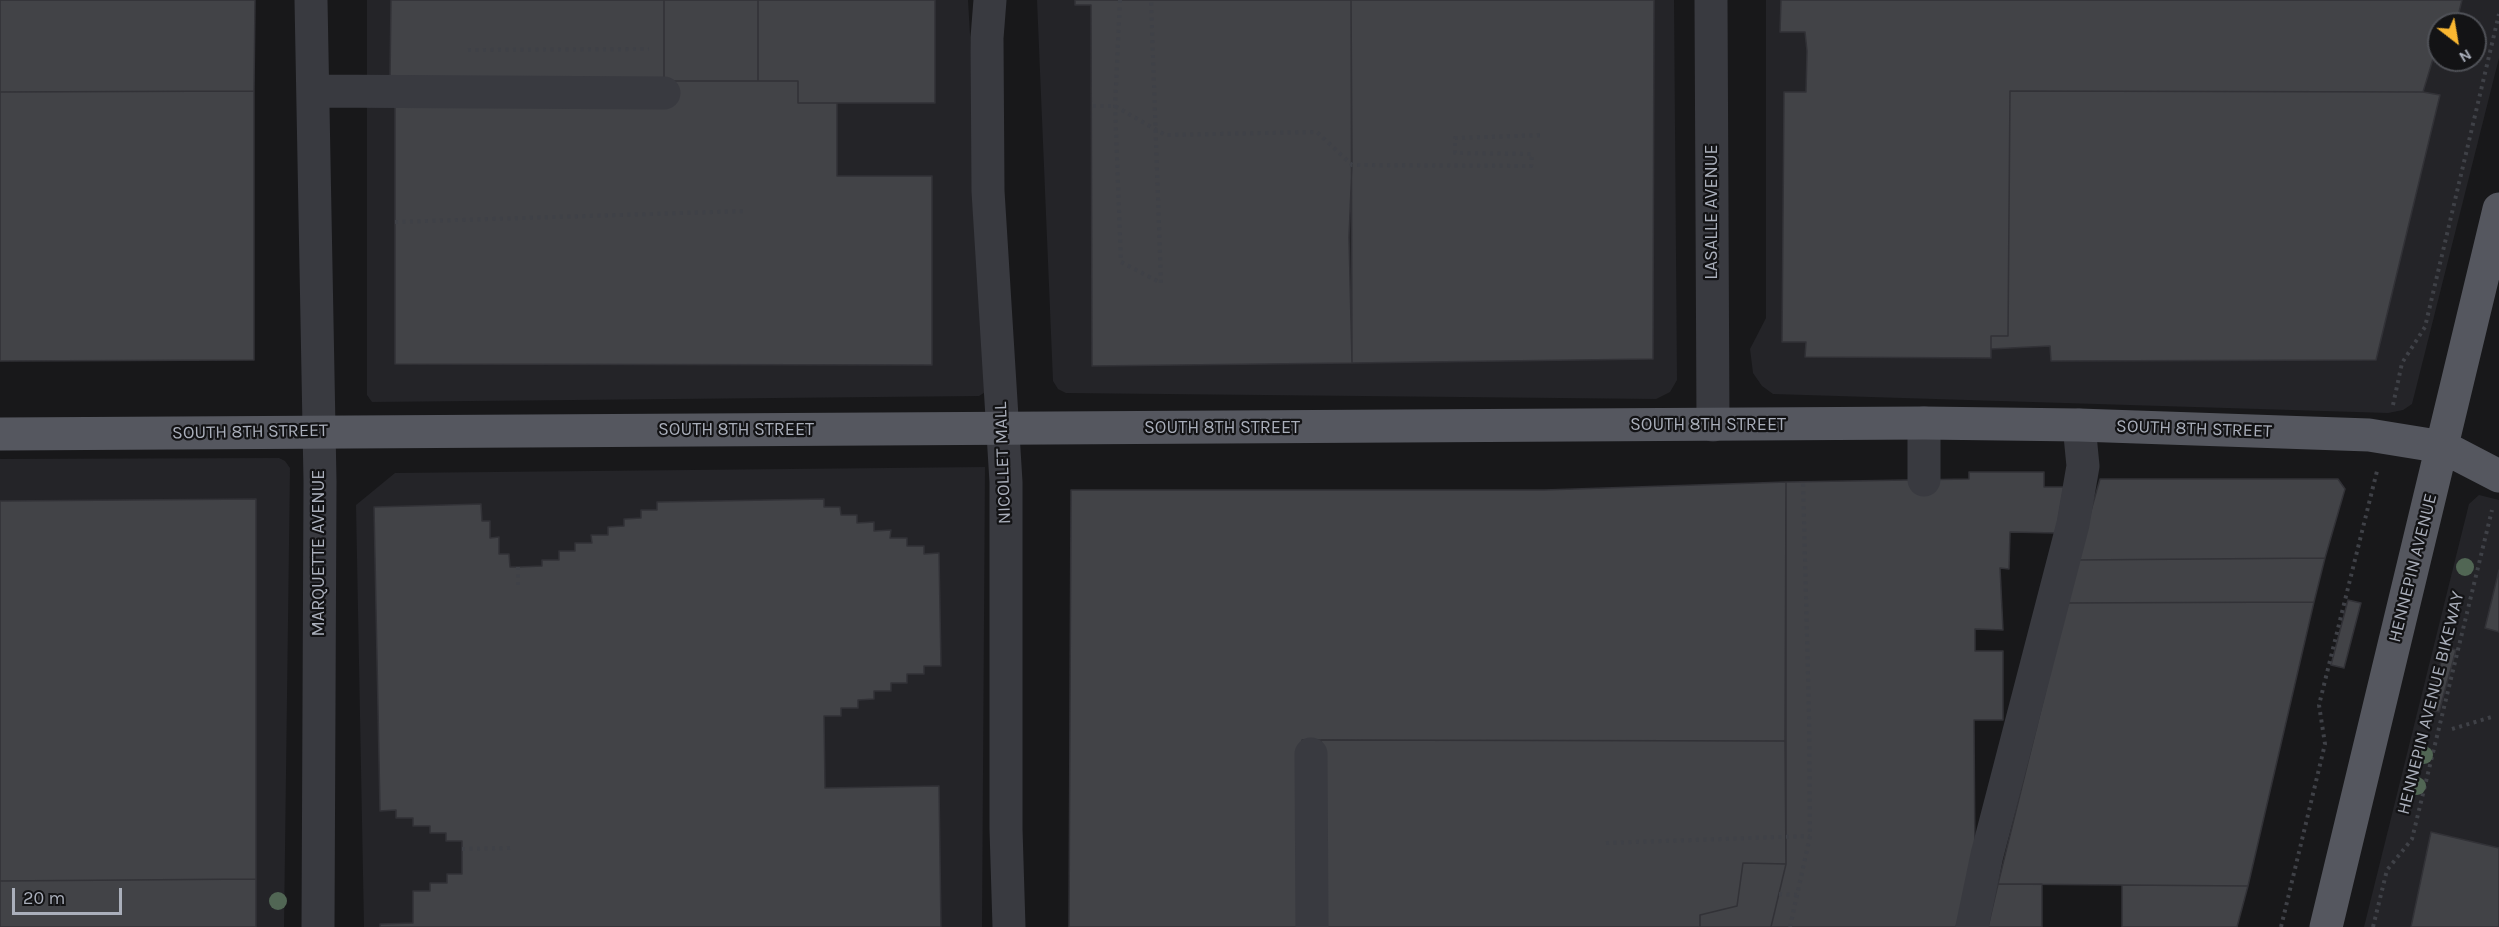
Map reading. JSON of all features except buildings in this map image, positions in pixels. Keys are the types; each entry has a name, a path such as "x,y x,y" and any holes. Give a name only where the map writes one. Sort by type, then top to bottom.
{"main road":[{"name":"HENNEPIN AVENUE","path":"2326,927 2497,224"},
{"name":"SOUTH 8TH STREET","path":"0,434 1924,423 2079,425 2369,435 2443,447 2497,488"}],"street":[{"name":"MARQUETTE AVENUE","path":"311,0 319,432 318,927"},
{"name":"NICOLLET MALL","path":"990,0 987,49 988,191 1006,482 1006,829 1009,927"},
{"name":"LASALLE AVENUE","path":"1711,0 1713,424"},
{"path":"313,91 664,93"},
{"path":"1924,423 1924,480"},
{"path":"1972,927 1988,855 2073,524 2083,466 2079,425"},
{"path":"1311,754 1312,927"}],"path":[{"path":"1120,0 1115,106 1121,262 1161,283 1151,0"},
{"path":"468,50 649,49"},
{"path":"1093,106 1115,106 1166,135 1317,132 1352,165 1531,166 1532,154 1455,153 1455,138 1544,135"},
{"path":"395,222 747,211"},
{"path":"1790,927 1810,836 1803,482"},
{"name":"HENNEPIN AVENUE BIKEWAY","path":"2373,927 2387,870 2412,839 2497,488"},
{"path":"518,567 518,585"},
{"path":"2452,729 2495,716"},
{"path":"1606,843 1810,836"},
{"path":"462,849 513,848"},
{"path":"1779,894 1798,895"}],"shaded area":[{"path":"367,0 968,0 990,379 987,391 979,396 372,402 367,395"},
{"path":"1037,0 1674,0 1677,380 1670,392 1656,399 1066,393 1058,389 1053,381"},
{"path":"1766,0 2499,0 2499,58 2412,404 2403,410 2388,413 1773,394 1762,386 1753,373 1750,349 1766,318"},
{"path":"279,458 285,461 290,468 284,927 0,927 0,459"},
{"path":"985,467 982,927 364,927 356,505 395,473"},
{"path":"2479,495 2499,500 2499,927 2364,927 2469,504"}]}
